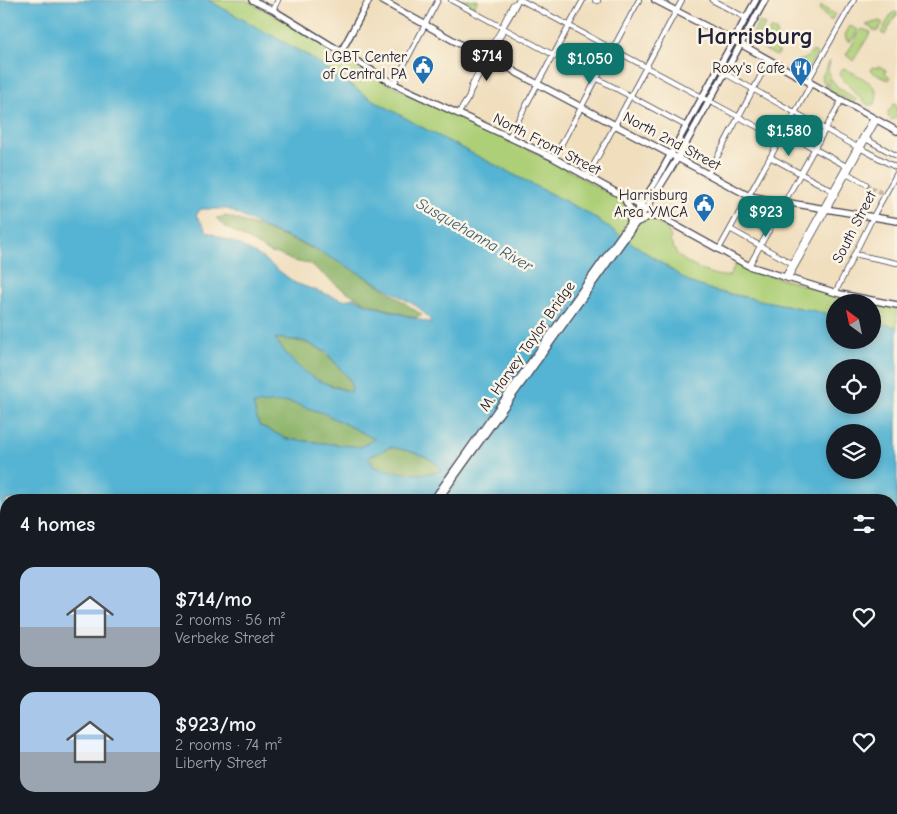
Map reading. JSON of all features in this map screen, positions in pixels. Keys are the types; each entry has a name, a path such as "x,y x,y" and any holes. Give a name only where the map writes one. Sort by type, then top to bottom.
{"main road":[{"name":"North Front Street","path":"252,0 273,10 394,84 459,112 554,158 749,266 835,293 897,305"},
{"path":"341,52 369,0"},
{"name":"North 2nd Street","path":"381,0 749,196 897,222"},
{"path":"655,0 770,60 897,132"},
{"path":"643,208 670,154 756,0"},
{"path":"643,208 677,158 765,0"},
{"path":"622,196 631,211 632,224 646,218 661,218"},
{"name":"M. Harvey Taylor Bridge","path":"437,494 643,208"},
{"name":"M. Harvey Taylor Bridge","path":"442,494 627,231"}],"street":[{"path":"273,10 278,0"},
{"path":"394,84 438,0"},
{"path":"451,0 686,126"},
{"path":"509,137 583,0"},
{"path":"554,158 639,0"},
{"path":"587,177 682,0"},
{"path":"712,0 746,18"},
{"path":"719,249 810,84 809,79 854,0"},
{"path":"459,112 460,107 470,92 470,87 502,34 504,22 513,4 518,1 569,26 780,139"},
{"path":"708,174 770,60"},
{"path":"724,73 897,168"},
{"path":"749,266 841,101"},
{"path":"786,278 847,173 875,119"},
{"path":"786,278 825,209 846,166 875,119"},
{"path":"784,132 846,166"},
{"path":"866,139 897,156"},
{"path":"770,157 833,191"},
{"path":"847,173 866,184"},
{"name":"South Street","path":"835,293 897,173"},
{"path":"738,214 769,231"},
{"path":"730,229 793,264"},
{"path":"854,254 897,263"}],"green space":[{"path":"208,0 246,0 299,29 389,84 553,161 667,228 671,238 669,240 677,254 702,270 716,275 729,276 736,263 746,268 832,294 826,294 826,313 715,291 691,283 586,212 425,129 368,97 305,54"},
{"path":"456,0 478,0 472,10"},
{"path":"821,6 835,14 831,21 819,10"},
{"path":"897,12 897,16 885,35 881,33 892,13"},
{"path":"879,21 883,23 877,32 866,25"},
{"path":"759,22 765,25 754,44 750,39"},
{"path":"850,26 858,30 851,41 847,41 845,35"},
{"path":"771,29 777,32 775,44 779,54 776,56 760,47"},
{"path":"862,29 871,32 853,61 846,55"},
{"path":"813,51 817,53 807,71 805,72 795,67 797,61 805,59"},
{"path":"830,61 829,80 825,83 821,78"},
{"path":"878,66 886,70 885,73 890,77 888,80 870,71 872,67 877,68"},
{"path":"844,68 863,78 874,87 877,98 874,105 871,104 869,106 844,81 840,74"},
{"path":"831,79 839,88 857,101 854,103 828,90 829,86 823,85 829,83"},
{"path":"894,104 897,105 897,118 891,120 887,113"},
{"path":"226,216 282,236 337,261 378,285 422,315 415,318 364,302 339,287 310,264 293,261 271,253 224,226 216,218"},
{"path":"881,304 897,307 897,327 881,324"},
{"path":"274,338 293,340 316,347 330,357 346,375 352,392 313,379 293,362"},
{"path":"289,402 323,413 375,439 360,447 287,439 259,425 253,403"},
{"path":"390,447 426,457 438,465 442,471 407,473 389,471 373,466 368,457"}],"water":[{"name":"Susquehanna River","path":"0,0 208,0 305,54 368,97 425,129 586,212 691,283 715,291 826,313 826,349 881,349 881,324 897,327 897,494 0,494","holes":["201,209 228,209 266,229 307,245 372,280 418,307 429,318 431,323 366,304 354,298 343,300 295,283 261,257 240,245 208,232 196,215","275,338 304,341 326,352 350,380 352,392 328,384 308,374 290,359","289,402 323,413 375,439 360,447 287,439 259,425 253,404","390,447 426,457 438,465 442,471 407,473 389,471 373,466 369,457"]}],"tunnel":[{"path":"866,184 885,195"}],"place":[{"name":"LGBT Center of Central PA","path":"423,85"},
{"name":"Roxy's Cafe","path":"801,87"},
{"name":"Harrisburg Area YMCA","path":"704,223"}],"district":[{"name":"Harrisburg","path":"755,35"}]}
